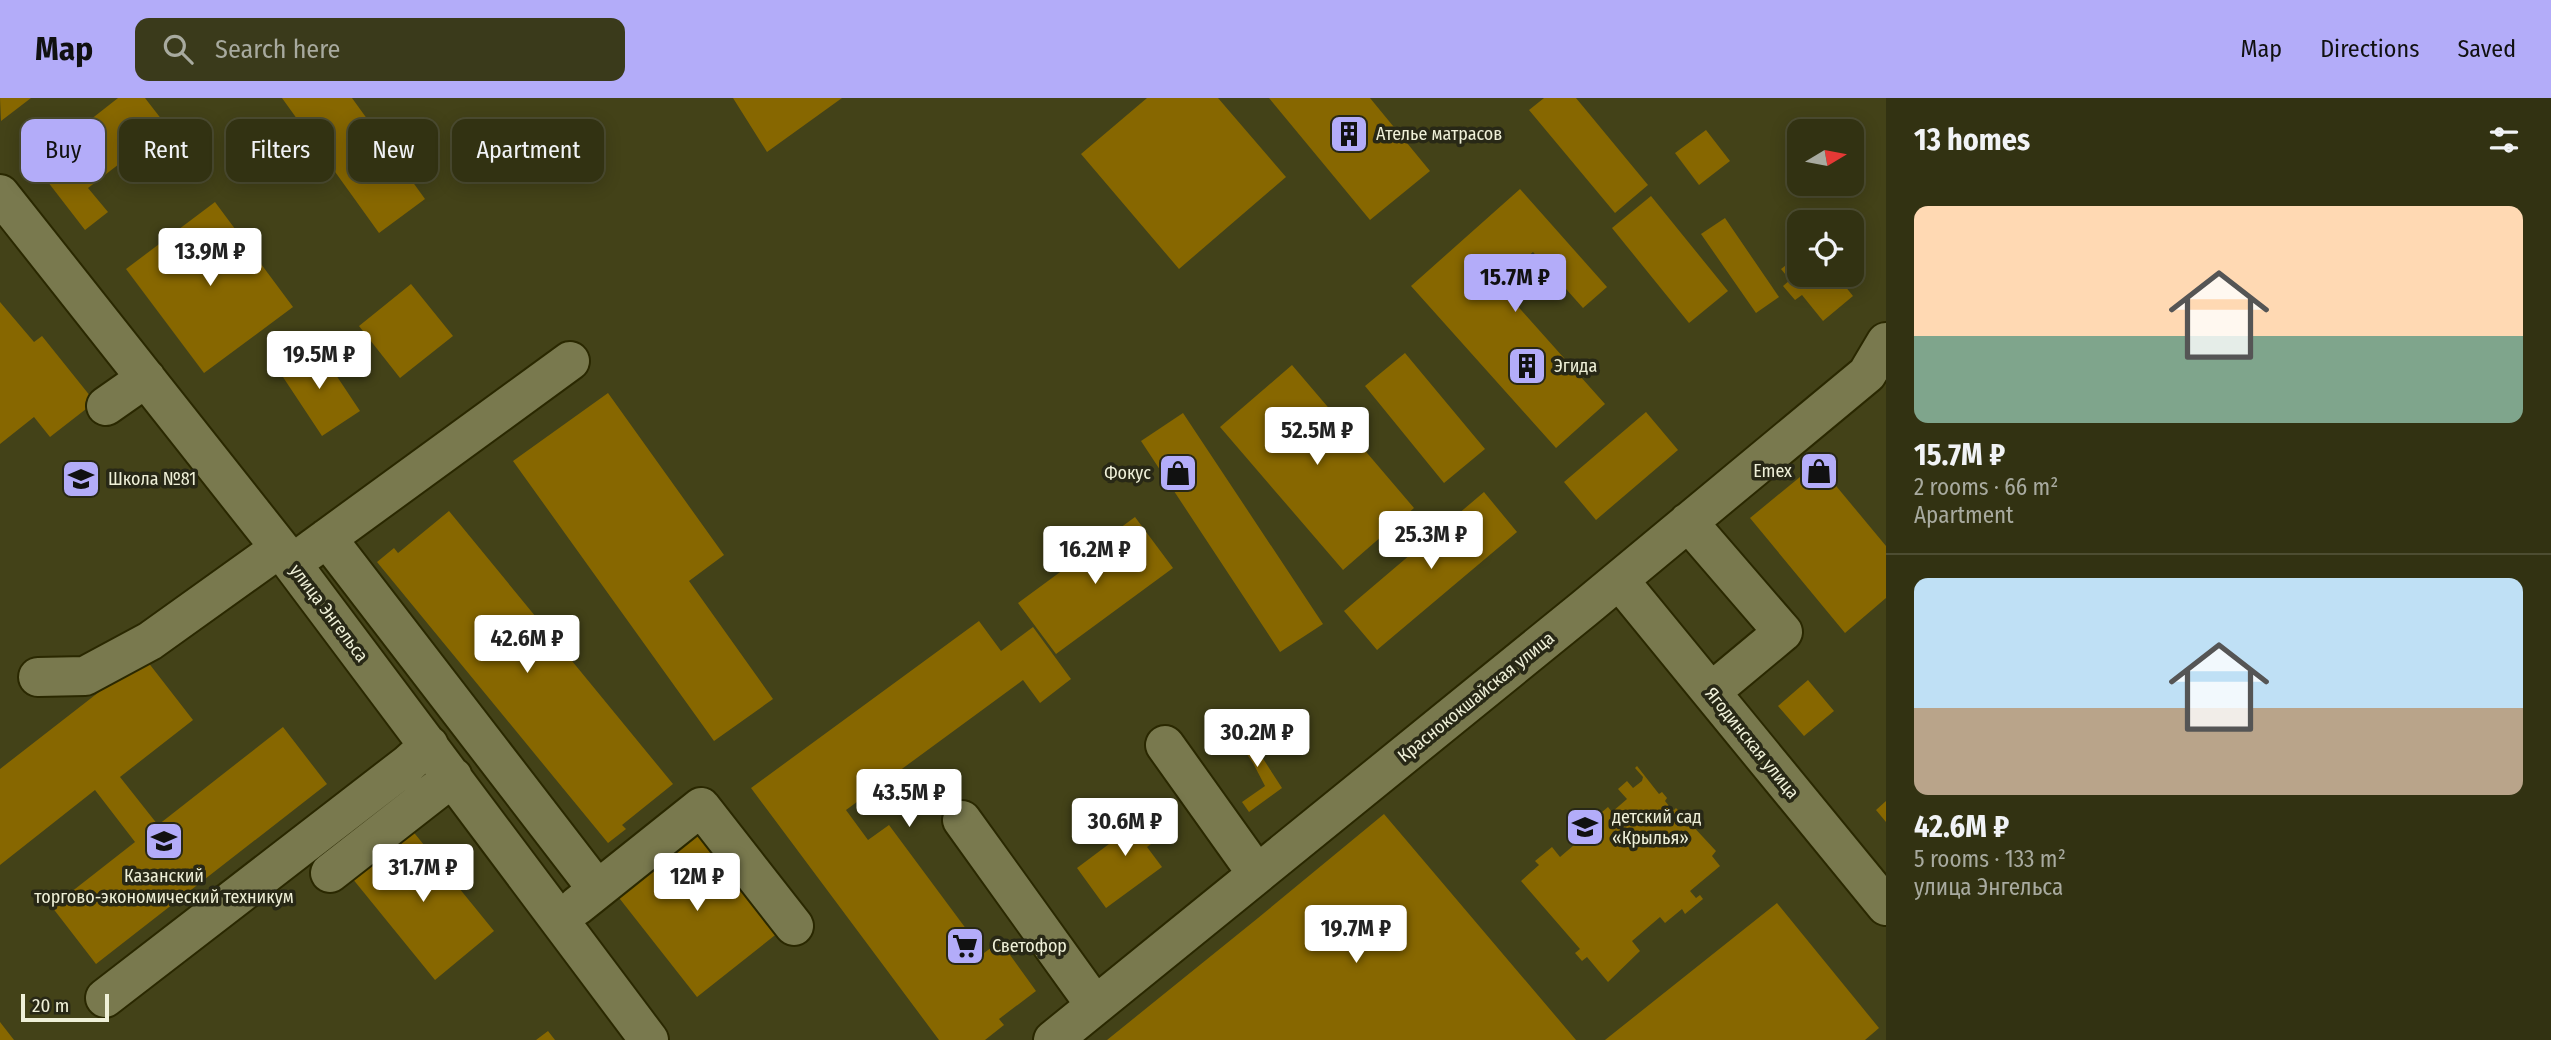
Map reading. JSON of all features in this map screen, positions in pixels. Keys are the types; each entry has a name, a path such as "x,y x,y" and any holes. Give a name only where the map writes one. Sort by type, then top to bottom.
{"street":[{"name":"улица Энгельса","path":"0,194 286,556 649,1040"},
{"name":"Краснококшайская улица","path":"1053,1040 1619,580 1867,374 1886,342"},
{"path":"38,677 85,676 150,641 286,556 327,538 570,361"},
{"path":"106,406 146,378"},
{"path":"1688,522 1783,632 1711,692"},
{"path":"327,538 597,889"},
{"name":"Ягодинская улица","path":"1619,580 1886,906"},
{"path":"105,998 429,745"},
{"path":"1165,746 1257,874"},
{"path":"330,873 453,777"},
{"path":"559,920 701,807 794,926"},
{"path":"962,820 1096,1005"}],"building":[{"path":"0,98 31,98 1,121"},
{"path":"118,98 145,98 161,119 119,119 119,164 105,175 105,119 91,119"},
{"path":"282,98 352,98 367,119 348,119 348,182 413,182 425,199 379,233 334,170 334,119 297,119"},
{"path":"733,98 842,98 767,152"},
{"path":"1147,98 1218,98 1286,177 1179,269 1081,154"},
{"name":"Ателье матрасов","path":"1269,98 1370,98 1430,171 1370,220"},
{"path":"1544,98 1576,98 1648,185 1615,213 1529,110"},
{"path":"1706,130 1730,161 1699,185 1675,153"},
{"path":"48,182 96,182 88,188 108,212 85,230"},
{"path":"1520,189 1607,287 1583,308 1533,252 1497,283 1605,404 1556,448 1411,286"},
{"path":"1651,196 1728,291 1689,323 1612,228"},
{"path":"215,202 293,307 204,373 126,269"},
{"path":"1725,218 1779,297 1756,313 1701,234"},
{"path":"1787,264 1787,276 1781,269"},
{"path":"1787,283 1787,287 1846,287 1853,296 1823,321 1802,295 1795,300 1783,286"},
{"path":"411,284 453,336 400,378 359,326"},
{"path":"0,302 34,342 42,336 95,402 50,437 34,417 0,444"},
{"path":"316,345 360,411 322,436 279,371"},
{"path":"1405,353 1485,449 1444,483 1365,386"},
{"path":"1292,365 1414,508 1343,570 1220,427"},
{"path":"608,393 724,555 689,581 773,699 714,741 513,461"},
{"path":"1646,412 1678,450 1596,520 1564,482"},
{"path":"1183,413 1323,624 1280,652 1141,441"},
{"path":"1817,463 1886,546 1886,598 1845,633 1750,518"},
{"path":"1484,492 1517,532 1377,650 1344,611"},
{"path":"449,511 673,784 622,825 626,829 608,843 377,562 394,548 398,553"},
{"path":"1135,517 1173,568 1056,654 1018,603"},
{"path":"979,621 1001,651 1033,627 1071,679 1040,703 1023,680 846,810 868,840 889,825 984,953 1000,941 1036,991 999,1019 1004,1025 985,1040 939,1040 751,788"},
{"path":"144,657 193,720 120,777 158,825 283,727 327,784 96,964 52,907 135,842 95,790 0,865 0,769"},
{"path":"1808,680 1834,711 1804,736 1778,706"},
{"path":"1244,725 1266,754 1262,757 1282,788 1249,812 1242,802 1265,786 1232,733"},
{"path":"1637,766 1659,794 1662,792 1667,798 1665,801 1673,811 1676,808 1716,851 1712,856 1720,866 1690,891 1696,898 1700,895 1703,899 1685,914 1682,909 1665,923 1660,917 1632,941 1640,951 1608,982 1587,957 1582,961 1575,953 1580,949 1521,881 1539,865 1535,861 1552,847 1560,857 1588,833 1583,828 1608,807 1612,812 1627,799 1618,789 1627,781 1633,788 1642,781 1643,777 1635,768"},
{"path":"1886,801 1886,822 1876,810"},
{"path":"1144,802 1167,832 1147,847 1162,867 1106,908 1077,868 1133,826 1126,816"},
{"path":"1384,814 1576,1040 1107,1040 1258,918"},
{"path":"411,829 494,931 435,980 352,878"},
{"path":"697,830 779,932 697,997 616,894"},
{"path":"1777,903 1879,1028 1865,1040 1605,1040"},
{"path":"0,1022 14,1040 0,1040"},
{"path":"548,1031 555,1040 536,1040"}],"place":[{"name":"Ателье матрасов","path":"1349,134"},
{"name":"Эгида","path":"1527,366"},
{"name":"Emex","path":"1819,471"},
{"name":"Фокус","path":"1178,473"},
{"name":"Школа №81","path":"81,479"},
{"name":"детский сад «Крылья»","path":"1585,827"},
{"name":"Казанский торгово-экономический техникум","path":"164,841"},
{"name":"Светофор","path":"965,946"}]}
